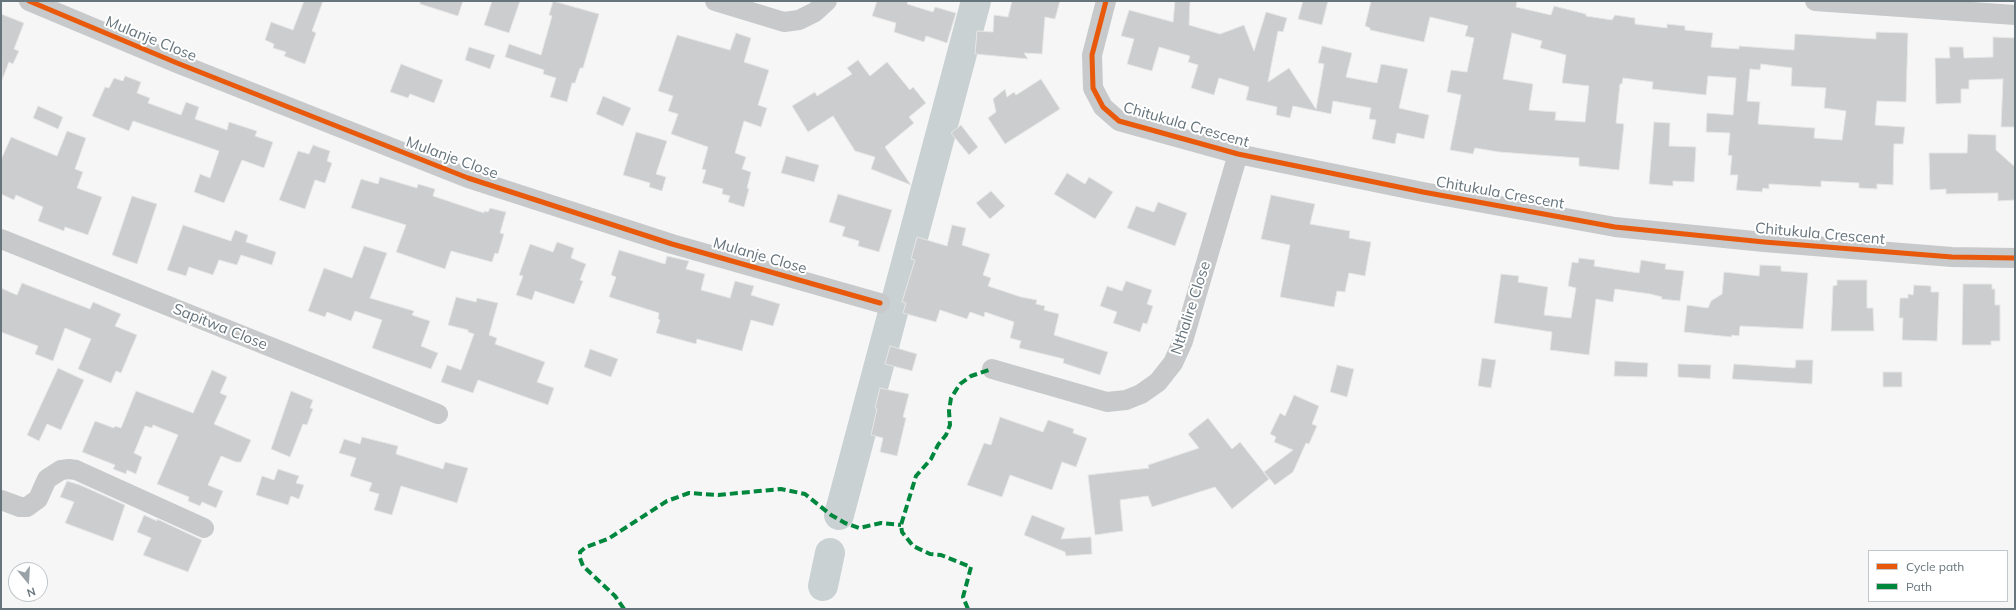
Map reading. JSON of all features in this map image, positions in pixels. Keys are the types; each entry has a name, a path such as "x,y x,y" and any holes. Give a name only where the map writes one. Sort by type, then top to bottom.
{"street":[{"name":"Mulanje Close","path":"29,1 177,63 468,178 672,244 880,303"},
{"path":"715,1 784,22 799,20 814,12 827,1"},
{"name":"Chitukula Crescent","path":"1106,1 1092,55 1093,88 1103,107 1118,121 1238,154 1423,192 1615,227 1764,242 1944,257 2015,258"},
{"path":"1815,1 2015,15"},
{"name":"Nthalire Close","path":"992,369 1108,402 1126,400 1141,394 1158,382 1173,363 1183,341 1238,154"},
{"name":"Sapitwa Close","path":"1,239 438,414"},
{"path":"1,500 20,508 27,507 38,499 48,479 54,473 69,469 76,470 204,528"}],"building":[{"path":"304,1 323,1 312,31 316,33 305,64 284,56 286,52 273,48 274,44 265,40 271,22 293,30"},
{"path":"420,1 463,1 458,16 420,4"},
{"path":"492,1 520,1 509,33 484,25"},
{"path":"553,1 599,14 583,68 580,68 575,83 572,83 567,102 550,97 556,78 543,74 544,70 505,57 509,44 541,55 552,16 549,15"},
{"path":"877,1 908,1 907,4 933,12 935,7 956,13 947,43 926,36 924,42 894,32 896,23 872,16"},
{"path":"1012,1 1060,1 1055,19 1045,17 1042,54 1024,53 1028,59 975,54 977,31 993,32 994,15 1008,17"},
{"path":"1175,1 1190,1 1189,25 1220,34 1244,25 1254,51 1266,12 1287,18 1283,32 1278,31 1268,82 1289,68 1316,109 1324,64 1318,63 1322,46 1352,53 1346,77 1377,83 1381,64 1408,69 1399,108 1429,115 1424,139 1397,133 1395,144 1372,139 1376,120 1369,119 1371,108 1333,101 1331,114 1293,106 1290,118 1276,115 1277,107 1246,100 1249,87 1219,78 1214,95 1191,88 1198,65 1188,62 1190,56 1159,47 1152,71 1127,64 1134,39 1121,36 1129,10 1173,22"},
{"path":"1303,1 1328,1 1322,25 1298,19"},
{"path":"1371,1 1517,1 1516,7 1551,15 1554,6 1586,14 1586,16 1612,20 1615,15 1635,18 1635,24 1667,28 1667,24 1685,26 1685,30 1713,33 1711,47 1739,49 1739,46 1794,50 1795,34 1876,39 1876,32 1908,33 1906,102 1877,101 1875,125 1905,127 1903,144 1894,144 1893,185 1877,184 1877,189 1859,188 1859,183 1821,181 1821,187 1769,184 1769,189 1763,188 1762,192 1736,190 1738,175 1730,175 1732,156 1728,155 1730,133 1706,132 1707,113 1733,115 1736,78 1708,76 1706,95 1652,89 1653,82 1623,78 1622,84 1620,84 1616,123 1624,124 1619,170 1579,166 1579,158 1499,152 1475,148 1473,154 1450,150 1461,95 1447,92 1451,70 1467,72 1474,38 1465,36 1468,26 1430,17 1424,42 1370,30 1370,28 1365,26","holes":["1512,33 1542,41 1540,48 1566,55 1562,83 1589,86 1585,122 1555,120 1556,112 1529,110 1533,84 1503,79","1761,64 1792,68 1791,86 1826,88 1824,108 1846,111 1842,140 1814,138 1815,128 1758,124 1760,102 1747,101 1750,69 1760,70"]},
{"path":"1,14 24,23 14,49 19,51 13,64 9,62 2,80"},
{"path":"736,33 751,38 744,62 769,70 758,105 767,108 761,127 744,121 735,153 746,157 742,169 751,172 747,188 749,189 744,207 728,202 730,196 722,194 723,189 702,183 706,170 702,169 708,147 671,134 678,114 668,111 673,96 658,91 677,35 730,50"},
{"path":"1993,37 2015,38 2015,127 2001,127 2003,79 1969,80 1969,89 1961,89 1961,103 1936,104 1935,58 1950,58 1949,47 1963,47 1964,58 1993,57"},
{"path":"469,47 495,55 490,69 465,60"},
{"path":"858,60 870,76 887,62 910,90 913,87 926,103 909,117 914,123 885,147 911,185 871,169 875,157 855,151 833,116 808,132 792,106 815,92 817,96 852,74 847,68"},
{"path":"401,64 443,80 434,103 410,94 408,98 390,92"},
{"path":"125,76 141,82 137,93 150,98 148,103 181,115 186,102 199,107 195,119 227,130 229,122 257,131 255,136 273,142 264,168 242,160 224,203 194,192 200,174 210,178 219,151 133,121 129,131 92,116 105,87 109,88 114,78 123,81"},
{"path":"1041,79 1060,109 1005,144 988,118 996,112 993,99 1005,89 1007,97 1014,92 1016,95"},
{"path":"603,96 631,108 623,126 596,114"},
{"path":"38,106 63,117 58,129 33,118"},
{"path":"1654,122 1670,123 1669,146 1696,147 1694,182 1673,181 1673,186 1649,184"},
{"path":"961,125 978,147 969,155 951,133"},
{"path":"67,131 86,138 75,169 83,172 77,188 102,197 88,235 65,227 64,231 38,221 43,207 16,195 14,200 1,194 1,160 11,137 57,156"},
{"path":"636,132 667,141 656,174 666,177 662,191 649,187 650,183 623,175"},
{"path":"1968,134 1996,135 1996,150 2015,167 2015,200 1998,201 1998,193 1946,194 1946,189 1930,190 1929,153 1967,153"},
{"path":"313,145 330,151 327,161 332,163 325,183 315,180 305,209 279,200 298,151 309,154"},
{"path":"786,156 819,165 814,182 781,173"},
{"path":"1067,173 1085,184 1089,177 1113,192 1095,219 1054,194"},
{"path":"380,177 417,188 418,184 435,189 433,196 484,213 484,211 488,212 490,208 506,212 500,233 504,234 498,254 495,253 492,262 451,251 445,269 396,252 406,225 351,208 361,179 378,184"},
{"path":"991,191 1005,206 990,219 976,203"},
{"path":"838,194 892,210 879,252 858,246 859,241 842,236 845,227 829,222"},
{"path":"1271,195 1315,204 1310,224 1350,231 1349,238 1371,242 1365,276 1349,273 1345,292 1337,291 1334,307 1280,297 1290,245 1261,239"},
{"path":"132,196 157,204 137,264 112,255"},
{"path":"1158,202 1187,213 1175,246 1127,228 1136,206 1154,212"},
{"path":"183,225 231,241 235,230 248,235 246,242 276,252 272,265 241,255 237,265 219,260 213,275 189,267 186,276 167,270"},
{"path":"952,225 966,228 962,245 990,254 983,275 991,278 988,286 1021,297 1037,300 1036,304 1045,306 1044,310 1059,314 1054,335 1108,352 1100,375 1063,363 1064,359 1019,348 1021,341 1010,338 1014,322 985,312 984,317 970,312 967,319 940,310 936,322 903,313 906,303 902,302 915,260 911,259 917,237 947,246"},
{"path":"557,242 574,248 571,258 586,264 580,280 583,281 574,304 535,291 532,300 516,295 523,276 519,275 530,244 553,252"},
{"path":"364,246 387,253 370,298 414,311 412,315 430,321 421,346 438,353 431,369 372,348 382,320 355,311 351,321 327,312 325,317 308,311 324,268 352,278"},
{"path":"619,250 665,264 667,256 689,261 686,269 705,274 701,290 730,298 735,281 754,286 751,295 780,304 773,326 751,320 742,351 697,339 696,344 656,333 660,320 658,319 659,313 609,297 616,277 611,275"},
{"path":"1579,258 1595,260 1594,266 1639,273 1641,260 1666,264 1665,269 1684,271 1680,301 1661,299 1662,297 1650,294 1615,289 1613,302 1596,299 1589,355 1550,350 1552,332 1494,323 1501,274 1519,276 1518,282 1548,287 1544,315 1571,318 1576,288 1568,286 1572,262 1578,263"},
{"path":"1760,265 1781,266 1781,271 1808,273 1803,329 1740,326 1739,336 1732,335 1731,337 1684,332 1687,305 1708,308 1711,301 1722,294 1724,272 1759,276"},
{"path":"1837,280 1867,280 1867,308 1873,308 1874,331 1831,331 1833,286 1837,285"},
{"path":"1126,281 1152,290 1147,304 1153,306 1147,324 1143,323 1140,332 1113,323 1117,312 1100,306 1107,286 1122,291"},
{"path":"22,283 90,309 93,302 121,314 115,326 137,335 121,373 116,371 111,383 78,369 91,339 65,328 53,361 35,354 38,346 1,332 1,288 17,295"},
{"path":"1963,284 1992,284 1992,289 1995,289 1995,305 2000,305 2000,341 1991,341 1991,345 1962,345"},
{"path":"1914,285 1931,286 1931,292 1939,292 1937,341 1902,340 1903,318 1899,318 1900,298 1908,298 1908,294 1913,295"},
{"path":"456,297 476,302 477,298 498,303 489,335 497,338 495,344 545,362 537,382 554,388 548,405 478,380 473,393 441,382 447,365 461,370 474,334 468,332 468,330 448,325"},
{"path":"890,346 917,354 912,371 885,364"},
{"path":"590,349 618,359 611,377 584,367"},
{"path":"1482,358 1496,360 1491,388 1478,386"},
{"path":"1796,360 1813,360 1812,384 1732,379 1734,364 1795,368"},
{"path":"1615,361 1648,363 1647,377 1614,376"},
{"path":"1678,364 1711,365 1710,379 1678,377"},
{"path":"1337,365 1354,369 1347,397 1330,392"},
{"path":"58,368 84,380 61,430 47,424 39,441 27,435"},
{"path":"212,370 227,377 220,393 227,396 214,424 251,440 241,462 236,462 221,456 208,485 223,491 216,508 202,502 200,506 188,501 189,497 157,484 178,435 153,425 152,428 145,426 134,453 142,457 136,474 127,470 126,474 113,469 115,465 82,452 95,421 114,428 115,426 121,428 136,391 193,413"},
{"path":"1883,372 1902,372 1902,387 1883,387"},
{"path":"880,388 909,394 903,417 906,418 897,456 880,452 883,438 871,435"},
{"path":"291,391 313,400 310,408 313,409 307,425 303,424 290,457 271,449"},
{"path":"1294,395 1319,406 1312,424 1317,426 1309,444 1306,443 1293,472 1275,485 1264,472 1293,450 1274,442 1276,437 1270,434 1280,413 1285,416"},
{"path":"1000,417 1043,432 1048,420 1074,429 1073,433 1087,438 1076,467 1062,462 1052,490 1010,475 1002,497 967,485 984,443 991,445"},
{"path":"1208,418 1232,449 1240,442 1269,479 1232,509 1215,487 1152,507 1148,496 1120,500 1123,531 1095,535 1088,475 1149,468 1148,465 1199,448 1188,434"},
{"path":"362,437 398,446 396,454 443,469 445,462 468,468 457,503 401,486 392,515 374,510 379,494 369,491 372,483 350,476 356,458 339,453 344,439 360,444"},
{"path":"278,469 299,476 296,483 304,485 299,499 291,496 288,505 256,495 262,476 274,480"},
{"path":"67,481 80,485 125,505 113,541 65,523 74,502 60,497"},
{"path":"144,515 157,521 157,519 202,540 188,572 143,555 151,538 137,532"},
{"path":"1032,515 1065,528 1061,539 1091,537 1092,554 1066,556 1065,552 1024,535"}],"waterway":[{"path":"839,515 976,1"},
{"path":"823,586 830,553"}],"marked path":[{"path":"968,609 963,597 971,567 941,555 930,554 913,546 902,532 901,525 916,476 931,459 938,445 946,435 950,425 949,411 951,398 960,384 971,376 992,369"},
{"path":"624,609 615,596 583,566 580,558 580,552 586,547 608,539 667,501 689,493 718,495 781,489 805,494 831,515 845,523 859,528 881,523 901,525"}],"cycle path":[{"path":"29,1 177,63 468,178 672,244 880,303"},
{"path":"1106,1 1092,55 1093,88 1103,107 1119,121 1238,154 1423,192 1615,227 1764,242 1952,257 2015,258"}]}
